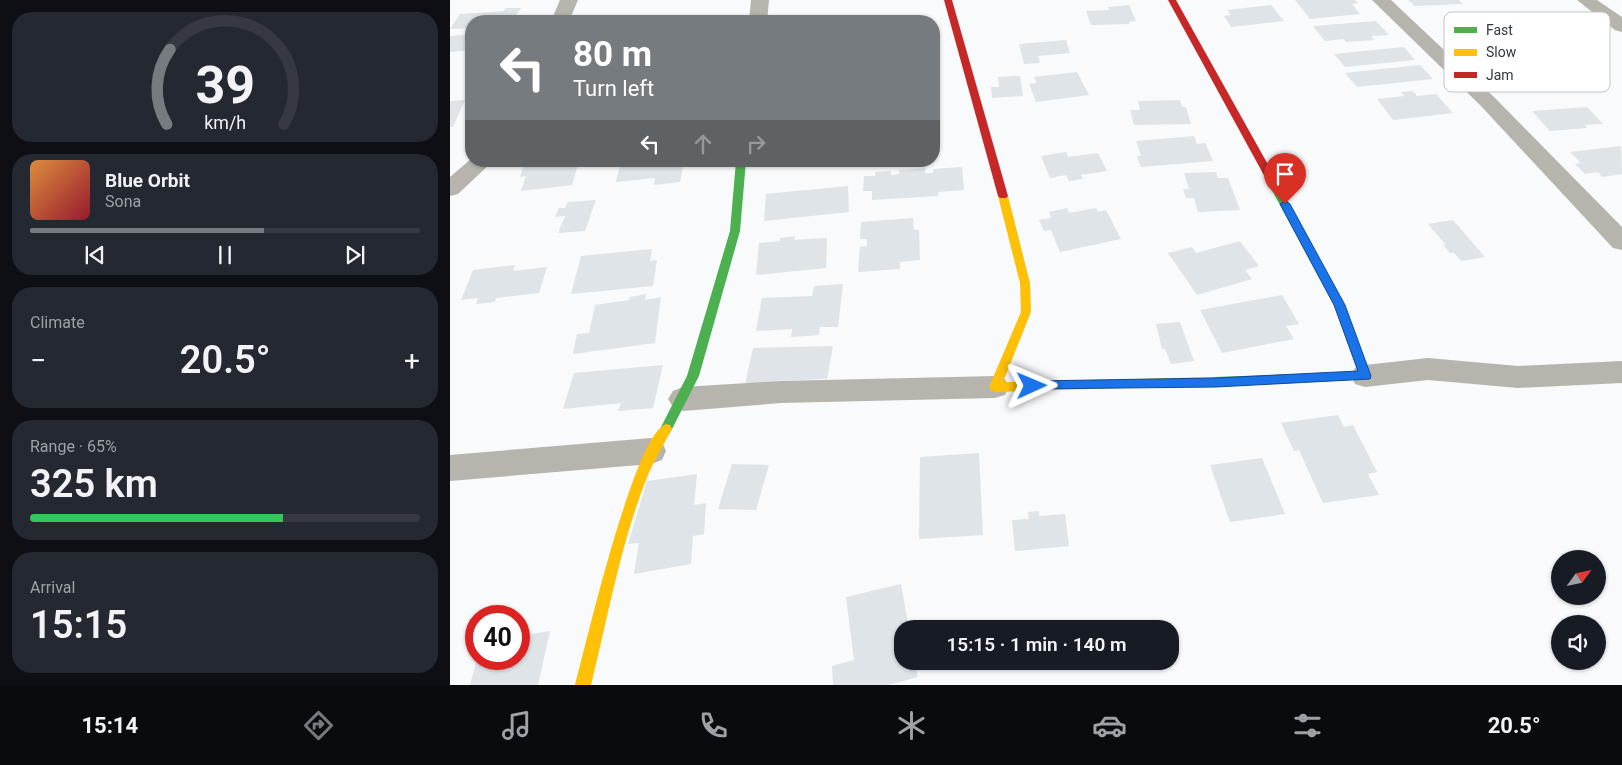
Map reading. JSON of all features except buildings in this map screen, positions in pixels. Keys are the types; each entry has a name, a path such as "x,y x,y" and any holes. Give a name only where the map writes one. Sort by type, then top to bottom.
{"street":[{"path":"563,15 569,0"},
{"path":"759,15 760,0"},
{"path":"948,0 1009,218 1025,283 1026,312 995,387"},
{"path":"1172,0 1335,296 1366,376"},
{"path":"1381,0 1444,60"},
{"path":"1586,0 1603,12"},
{"path":"1610,17 1622,26"},
{"path":"1477,92 1622,242"},
{"path":"450,189 475,167"},
{"path":"583,685 626,516 651,451 683,399 694,376 735,231 740,167"},
{"path":"683,399 781,392 1216,382 1366,376 1428,369 1518,377 1622,372"},
{"path":"450,468 651,451"}],"traffic: fast":[{"path":"666,429 693,376 735,231 740,167"},
{"path":"1214,382 1365,376 1339,305 1271,179"}],"traffic: slow":[{"path":"1003,196 1025,283 1026,312 995,387 1214,382"},
{"path":"583,685 627,515 647,462 666,429"}],"traffic: jam":[{"path":"948,0 1003,196"},
{"path":"1172,0 1271,179"}],"route":[{"path":"1032,386 1216,382 1366,376 1339,305 1285,204"}]}
